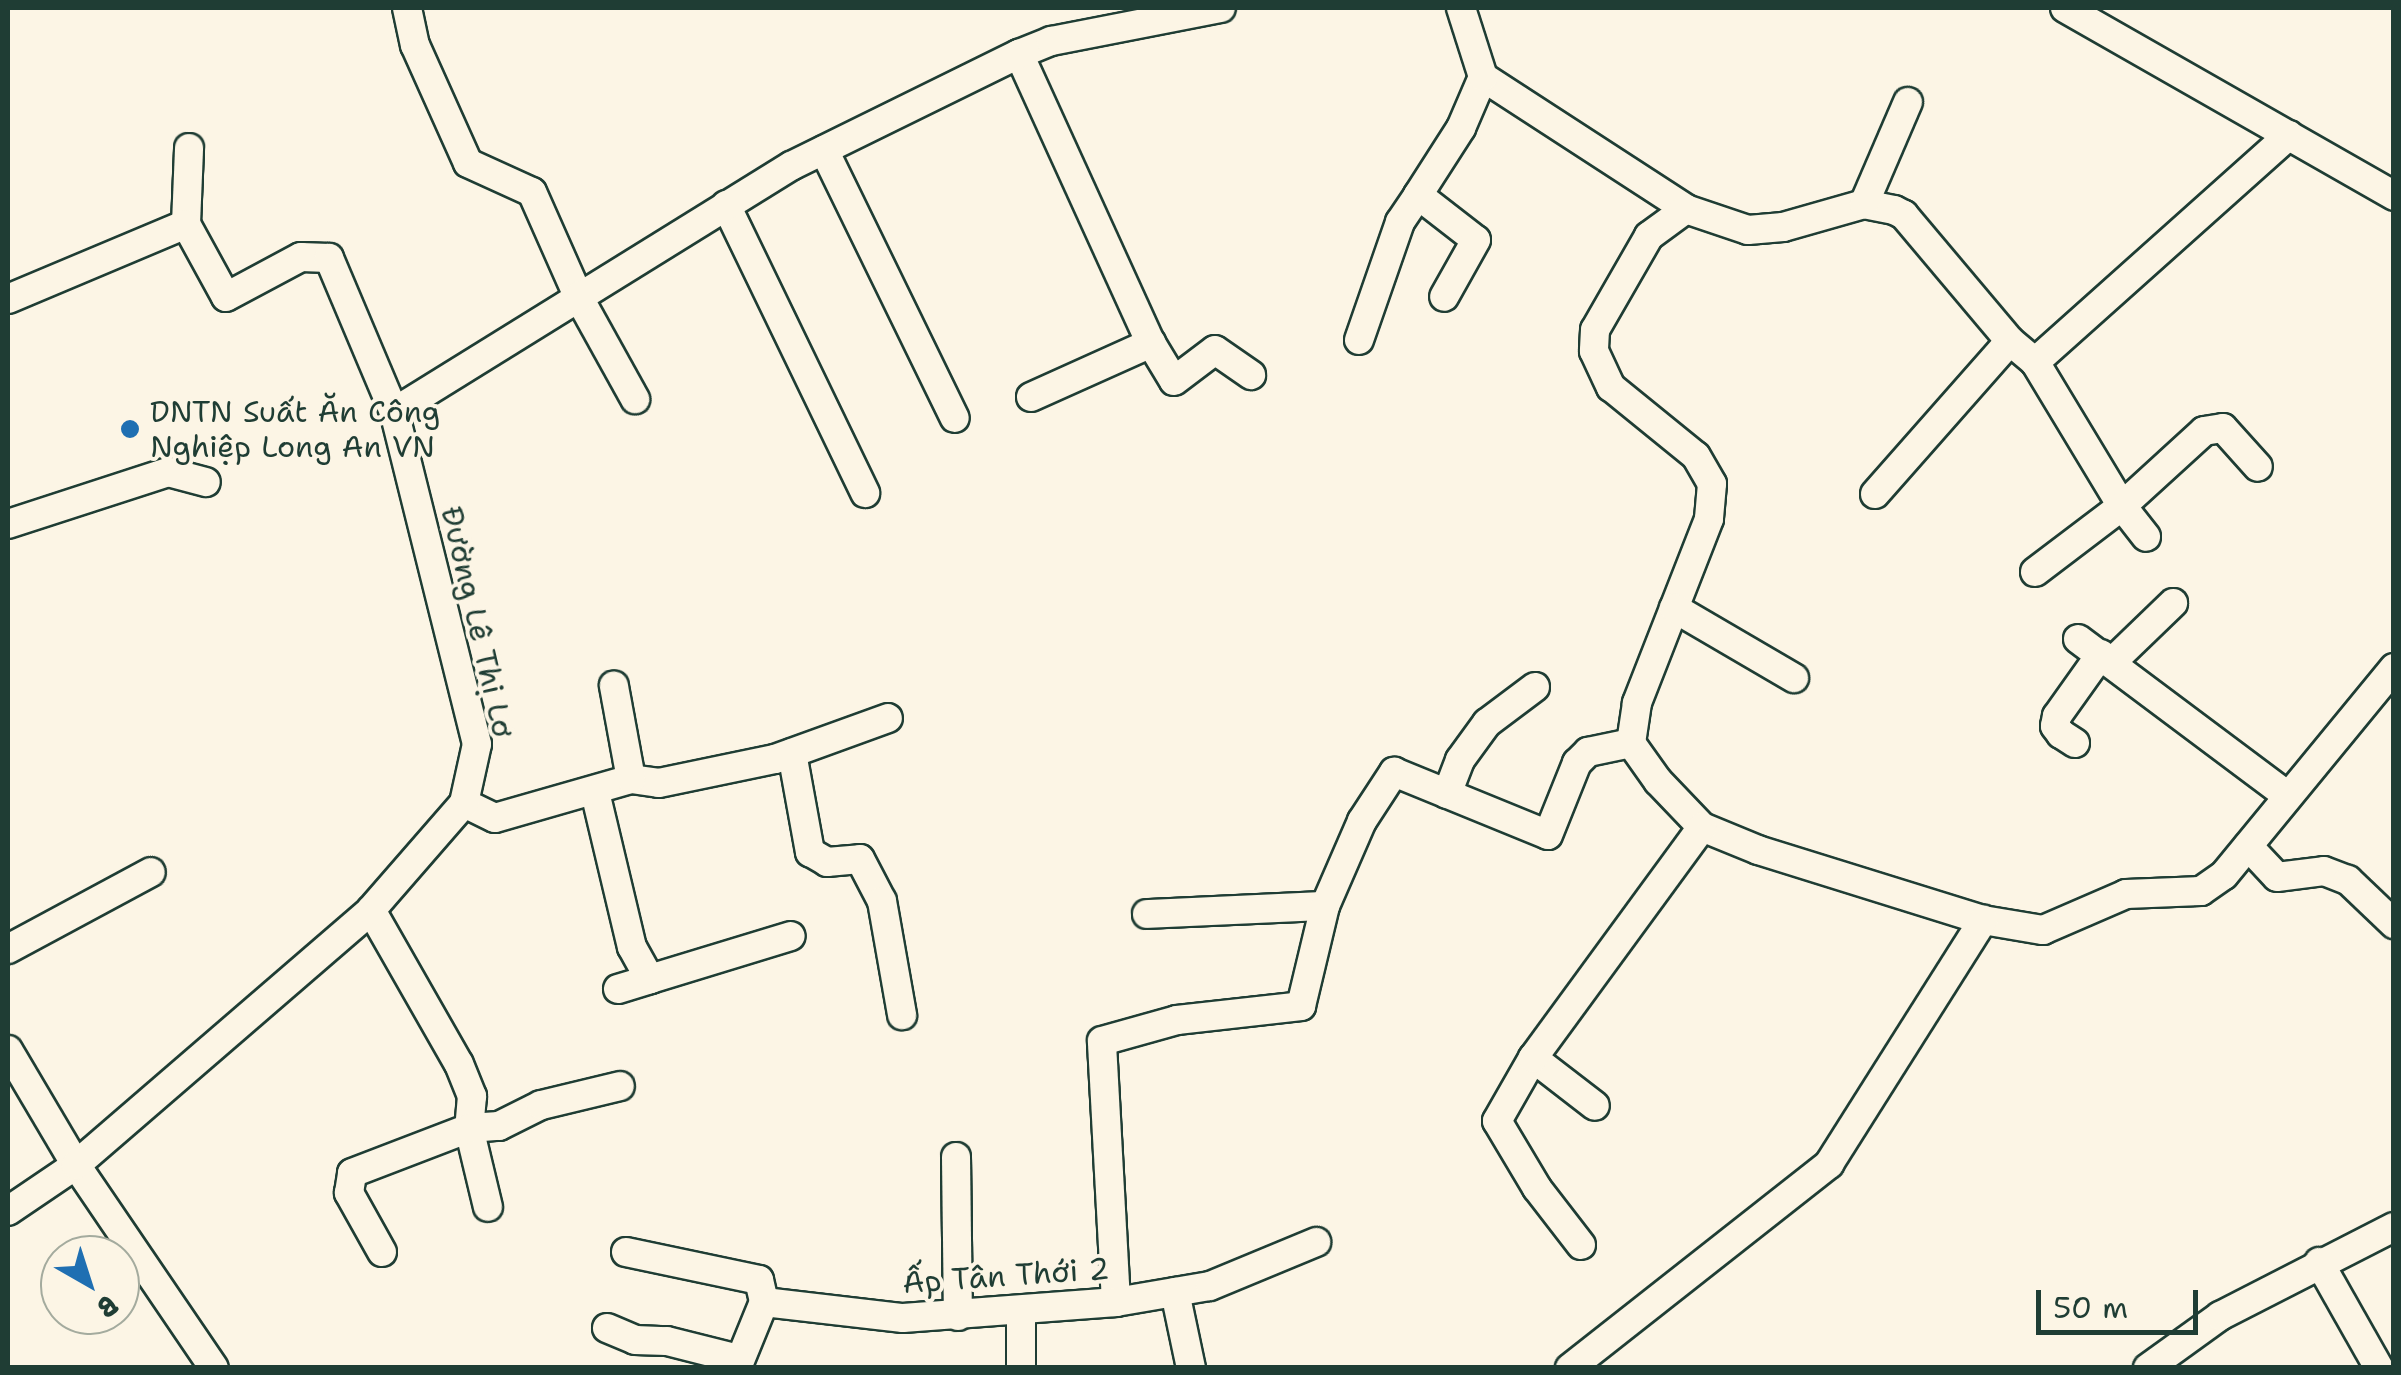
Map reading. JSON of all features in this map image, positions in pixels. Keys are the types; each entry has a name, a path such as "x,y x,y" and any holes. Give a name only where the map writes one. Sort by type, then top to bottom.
{"street":[{"path":"407,8 416,46 468,163 532,192 578,296 635,399"},
{"path":"394,412 726,206 824,150 1019,54 1050,41 1221,8"},
{"path":"1359,340 1400,222 1461,128 1482,77 1461,8"},
{"path":"2065,8 2101,16 2394,196"},
{"path":"1019,54 1151,343 1174,382 1215,350 1251,375"},
{"path":"1482,77 1686,209 1748,230 1784,226 1864,204 1904,215 2010,340 2035,362 2122,506 2146,538"},
{"path":"1864,204 1908,102"},
{"path":"2035,362 2289,135"},
{"path":"8,298 186,224 189,148"},
{"path":"824,150 955,418"},
{"path":"1418,194 1476,240 1444,297"},
{"path":"726,206 865,492"},
{"path":"1686,209 1650,236 1595,330 1594,351 1611,387 1696,456 1712,484 1709,519 1637,703 1631,743 1658,781 1702,827 1758,850 1983,920 2043,930 2126,894 2202,891 2224,875 2394,668"},
{"name":"Đường Lê Thị Lơ","path":"8,1211 76,1165 371,910 464,803 477,744 394,412 329,258 302,257 226,296 186,224"},
{"path":"1875,494 2010,340"},
{"path":"1031,397 1151,343"},
{"path":"2035,572 2122,506 2204,431 2222,428 2258,467"},
{"path":"8,524 168,472 206,482"},
{"path":"2075,743 2060,734 2055,726 2057,716 2097,652 2173,603"},
{"path":"1674,608 1794,678"},
{"path":"2097,652 2288,796"},
{"path":"614,686 631,779"},
{"path":"1448,794 1460,760 1486,722 1534,688"},
{"path":"464,803 495,818 631,779 659,783 792,753 888,718"},
{"path":"1116,1302 1102,1041 1177,1020 1300,1006 1326,906 1362,822 1394,772 1548,835 1577,763 1588,752 1631,743"},
{"path":"792,753 810,852 827,862 860,859 882,901 902,1016"},
{"path":"595,792 632,948 650,978"},
{"path":"1581,1245 1537,1188 1497,1121 1533,1058 1702,827"},
{"path":"2248,846 2277,877 2324,871 2348,880 2393,924"},
{"path":"8,950 151,872"},
{"path":"1147,914 1326,906"},
{"path":"371,910 459,1064 472,1096 469,1128 488,1207"},
{"path":"1570,1368 1829,1164 1983,920"},
{"path":"618,989 791,936"},
{"path":"8,1050 76,1165 214,1368"},
{"path":"1533,1058 1595,1106"},
{"path":"382,1252 349,1193 352,1173 469,1128 499,1126 541,1105 620,1086"},
{"path":"956,1157 958,1316"},
{"path":"2148,1368 2220,1316 2394,1226"},
{"name":"Ấp Tân Thới 2","path":"764,1302 903,1318 1116,1302 1210,1286 1316,1242"},
{"path":"607,1328 634,1340 667,1341 737,1363 764,1302 759,1280 626,1252"},
{"path":"2319,1262 2379,1368"},
{"path":"1176,1292 1190,1368"},
{"path":"1021,1310 1021,1368"}],"place":[{"name":"DNTN Suất Ăn Công Nghiệp Long An VN","path":"130,429"}]}
